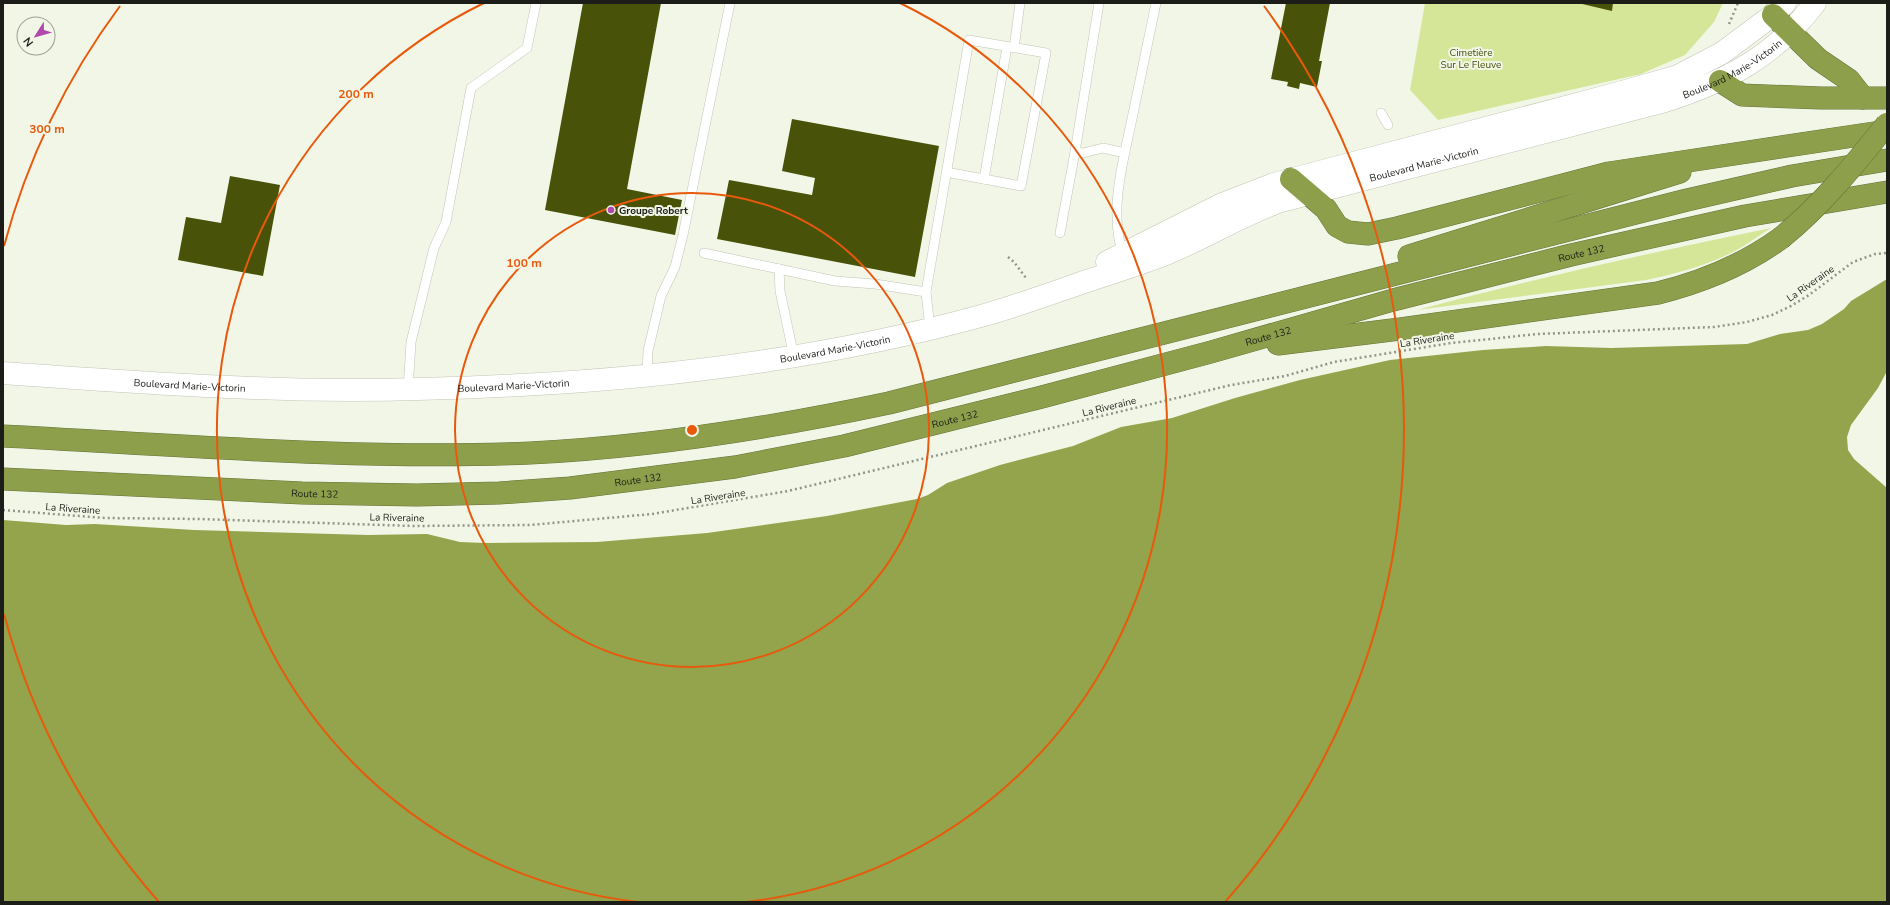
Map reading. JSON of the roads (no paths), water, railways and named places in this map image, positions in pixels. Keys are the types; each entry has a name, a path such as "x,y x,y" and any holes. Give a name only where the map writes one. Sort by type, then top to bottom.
{"highway":[{"path":"1779,9 1790,32 1818,59 1849,80 1863,98"},
{"path":"1720,81 1742,95 1821,98 1887,98"},
{"path":"1211,352 1400,329 1658,293 1686,286 1718,274 1756,255 1801,222 1827,197 1887,124"},
{"path":"1282,188 1321,198 1334,222 1342,229 1355,234 1368,234 1397,228 1609,172 1887,131"},
{"path":"1149,336 1613,194 1740,152"},
{"path":"3,436 273,450 404,455 520,453 617,446 698,437 844,413 897,401 1729,190 1813,172 1887,160"},
{"name":"Route 132","path":"3,479 378,496 500,493 600,485 735,467 844,446 1038,398 1211,352 1393,300 1564,257 1745,216 1887,192"}],"street":[{"name":"Boulevard Marie-Victorin","path":"1420,154 1665,101 1720,81 1754,62 1790,32 1815,3"},
{"name":"Boulevard Marie-Victorin","path":"3,373 252,388 408,390 554,383 647,376 717,369 794,357 930,329 1017,305 1125,261 1164,255 1257,210 1282,188 1420,154 1678,76 1722,53 1779,9"},
{"name":"Boulevard Marie-Victorin","path":"1321,198 1391,162"}],"lane":[{"path":"408,390 411,342 434,248 446,222 471,88 527,48 536,3"},
{"path":"647,376 648,351 661,296 675,268 683,235 730,3"},
{"path":"984,179 1020,3"},
{"path":"1060,233 1100,3"},
{"path":"1125,261 1117,229 1116,215 1125,153 1156,3"},
{"path":"930,329 926,292 946,172 969,40 1046,53 1021,186 946,172"},
{"path":"1381,113 1388,125"},
{"path":"1075,152 1083,153 1103,148 1125,153"},
{"path":"704,253 835,281 875,284 926,292"},
{"path":"779,269 780,291 794,357"}],"place":[{"name":"Groupe Robert","path":"611,210"}],"park label":[{"name":"Cimetière Sur Le Fleuve","path":"1471,58"}]}
